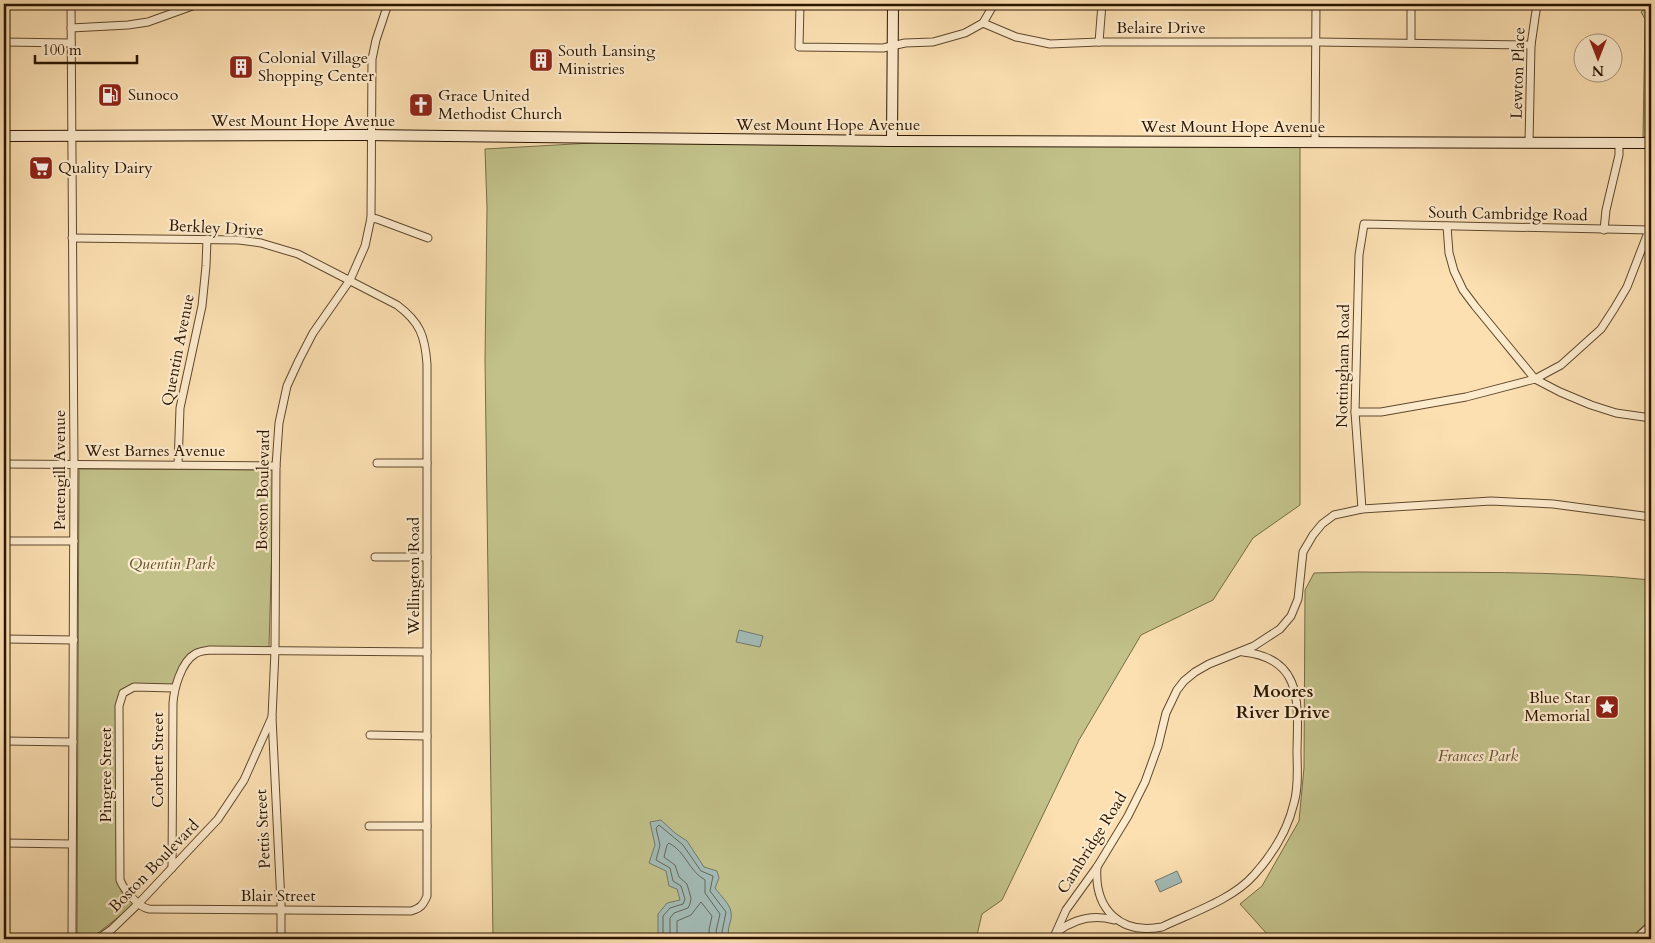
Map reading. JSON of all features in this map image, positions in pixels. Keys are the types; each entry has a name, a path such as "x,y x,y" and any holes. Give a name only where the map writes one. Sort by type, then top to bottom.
{"street":[{"name":"Pattengill Avenue","path":"71,4 74,464 72,936"},
{"path":"71,28 148,22 195,4"},
{"name":"Boston Boulevard","path":"98,939 112,929 139,903 208,831 244,780 272,717 275,651 276,466 279,423 287,386 312,334 350,280 365,246 371,218 371,78 373,54 380,24 388,4"},
{"path":"800,4 799,47 883,48 905,43 933,42 965,33 982,22 994,4"},
{"path":"892,141 893,4"},
{"path":"1099,42 1102,4"},
{"path":"1315,142 1316,4"},
{"path":"1411,4 1412,43"},
{"name":"Lewton Place","path":"1529,143 1531,45 1537,4"},
{"name":"Belaire Drive","path":"982,22 1016,37 1050,44 1099,42 1317,42 1531,45"},
{"path":"4,42 71,43"},
{"name":"West Mount Hope Avenue","path":"4,136 372,136 892,141 1651,143"},
{"path":"1604,230 1606,210 1619,156 1619,143"},
{"path":"371,218 428,238"},
{"name":"South Cambridge Road","path":"1364,224 1650,230"},
{"name":"Nottingham Road","path":"1362,509 1355,412 1359,255 1364,224"},
{"path":"1447,226 1449,254 1454,271 1463,290 1535,379 1590,406 1616,413 1651,418"},
{"path":"1355,412 1381,412 1466,397 1535,379 1561,365 1601,329 1614,310 1626,287 1650,230"},
{"name":"Berkley Drive","path":"72,238 239,240 276,246 298,254 350,280"},
{"name":"Quentin Avenue","path":"178,465 180,408 202,306 207,239"},
{"name":"Wellington Road","path":"350,280 397,305 408,313 420,329 424,339 427,364 427,896 420,908"},
{"path":"377,463 428,463"},
{"name":"West Barnes Avenue","path":"4,464 276,466"},
{"name":"Cambridge Road","path":"1054,936 1066,910 1097,867 1128,816 1145,782 1158,746 1166,713 1177,690 1195,672 1209,664 1254,646 1280,629 1291,616 1298,599 1303,552 1322,524 1334,515 1362,509 1491,501 1553,504 1651,517"},
{"path":"4,541 74,541"},
{"path":"374,557 427,558"},
{"path":"4,639 74,640"},
{"name":"Corbett Street","path":"172,868 173,703 174,688 184,666 195,653 210,650 275,651"},
{"path":"275,651 427,652"},
{"path":"1054,936 1065,926 1087,918 1103,917 1141,929 1162,927 1231,894 1252,877 1270,854 1278,841 1295,802 1297,786 1297,697 1290,677 1276,663 1253,653 1240,652"},
{"name":"Pingree Street","path":"139,903 124,890 120,880 119,706 123,692 134,687 174,688"},
{"name":"Pettis Street","path":"272,717 281,939"},
{"path":"370,735 427,736"},
{"path":"4,741 73,742"},
{"path":"369,826 427,826"},
{"path":"4,843 72,844"},
{"path":"1097,867 1096,879 1101,899 1112,916 1119,922"},
{"name":"Blair Street","path":"139,903 149,909 411,911 420,908"},
{"path":"1636,939 1651,925"},
{"path":"64,939 72,936 79,939"}],"green space":[{"path":"1646,4 1651,4 1651,137 1643,137 1645,19 1641,12 1645,9"},
{"path":"663,139 1300,142 1300,505 1253,538 1213,600 1141,635 1079,740 1002,900 982,914 976,939 493,939 485,360 487,208 485,149"},
{"name":"Quentin Park","path":"79,469 274,470 269,647 210,652 189,656 177,673 173,689 131,688 120,701 120,877 138,902 94,936 85,937 77,933"},
{"name":"Frances Park","path":"1314,573 1541,573 1651,580 1651,919 1629,939 1267,939 1268,935 1240,904 1262,886 1299,821 1304,768 1305,590"}],"water":[{"path":"739,630 763,636 760,647 736,642"},
{"path":"661,820 687,841 704,867 717,871 719,878 715,888 727,903 731,912 728,931 730,939 658,939 658,914 667,903 680,900 677,889 669,886 666,871 649,863 655,845 650,822"},
{"path":"1177,871 1182,882 1160,892 1155,881"}],"place":[{"name":"South Lansing Ministries","path":"541,60"},
{"name":"Colonial Village Shopping Center","path":"241,67"},
{"name":"Sunoco","path":"110,95"},
{"name":"Grace United Methodist Church","path":"421,105"},
{"name":"Quality Dairy","path":"41,168"},
{"name":"Blue Star Memorial","path":"1607,707"}],"district":[{"name":"Moores River Drive","path":"1283,701"}]}
